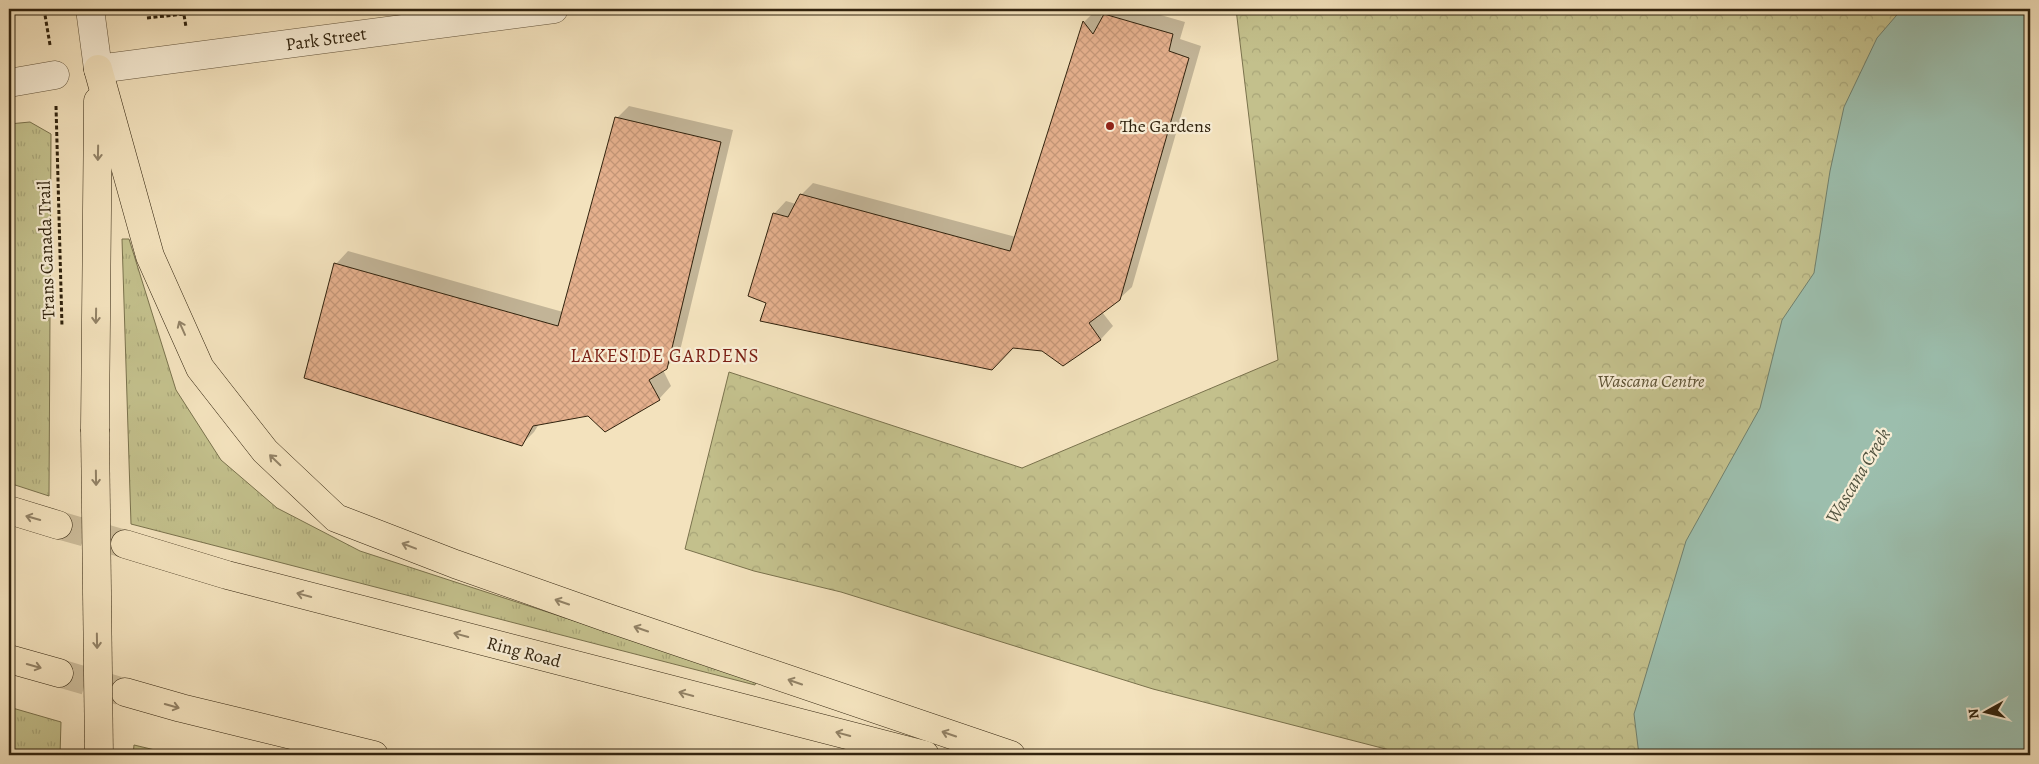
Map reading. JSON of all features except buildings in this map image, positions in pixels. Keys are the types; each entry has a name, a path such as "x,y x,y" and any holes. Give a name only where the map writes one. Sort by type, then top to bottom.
{"highway":[{"path":"98,69 95,429 99,755"},
{"path":"98,69 150,256 200,368 265,451 336,518 455,564 599,615 1012,755"},
{"path":"9,510 58,525"},
{"name":"Ring Road","path":"125,544 227,575 924,755"},
{"path":"9,659 58,673"},
{"path":"125,692 181,708 374,755"}],"street":[{"path":"90,9 98,69"},
{"name":"Park Street","path":"98,69 554,9"},
{"path":"9,83 55,76"}],"path":[{"path":"147,18 184,14"},
{"name":"Trans Canada Trail","path":"55,76 62,334"}],"green space":[{"name":"Wascana Centre","path":"1236,9 2030,9 2030,755 1409,755 1153,689 841,592 754,571 685,549 729,372 1022,468 1278,360"},
{"path":"30,122 51,134 49,496 9,483 9,124"},
{"path":"122,239 129,239 176,390 221,460 277,508 360,551 756,680 755,685 131,524"},
{"path":"9,707 61,722 60,755 9,755"},
{"path":"134,745 176,755 133,755"}],"water":[{"name":"Wascana Creek","path":"1902,9 2030,9 2030,755 1639,755 1634,714 1686,541 1760,408 1782,320 1814,273 1830,171 1844,107 1877,38"}],"tunnel":[{"path":"58,525 125,544"},
{"path":"59,673 120,691"}],"place":[{"name":"The Gardens","path":"1110,126"}],"district":[{"name":"LAKESIDE GARDENS","path":"665,356"}]}
